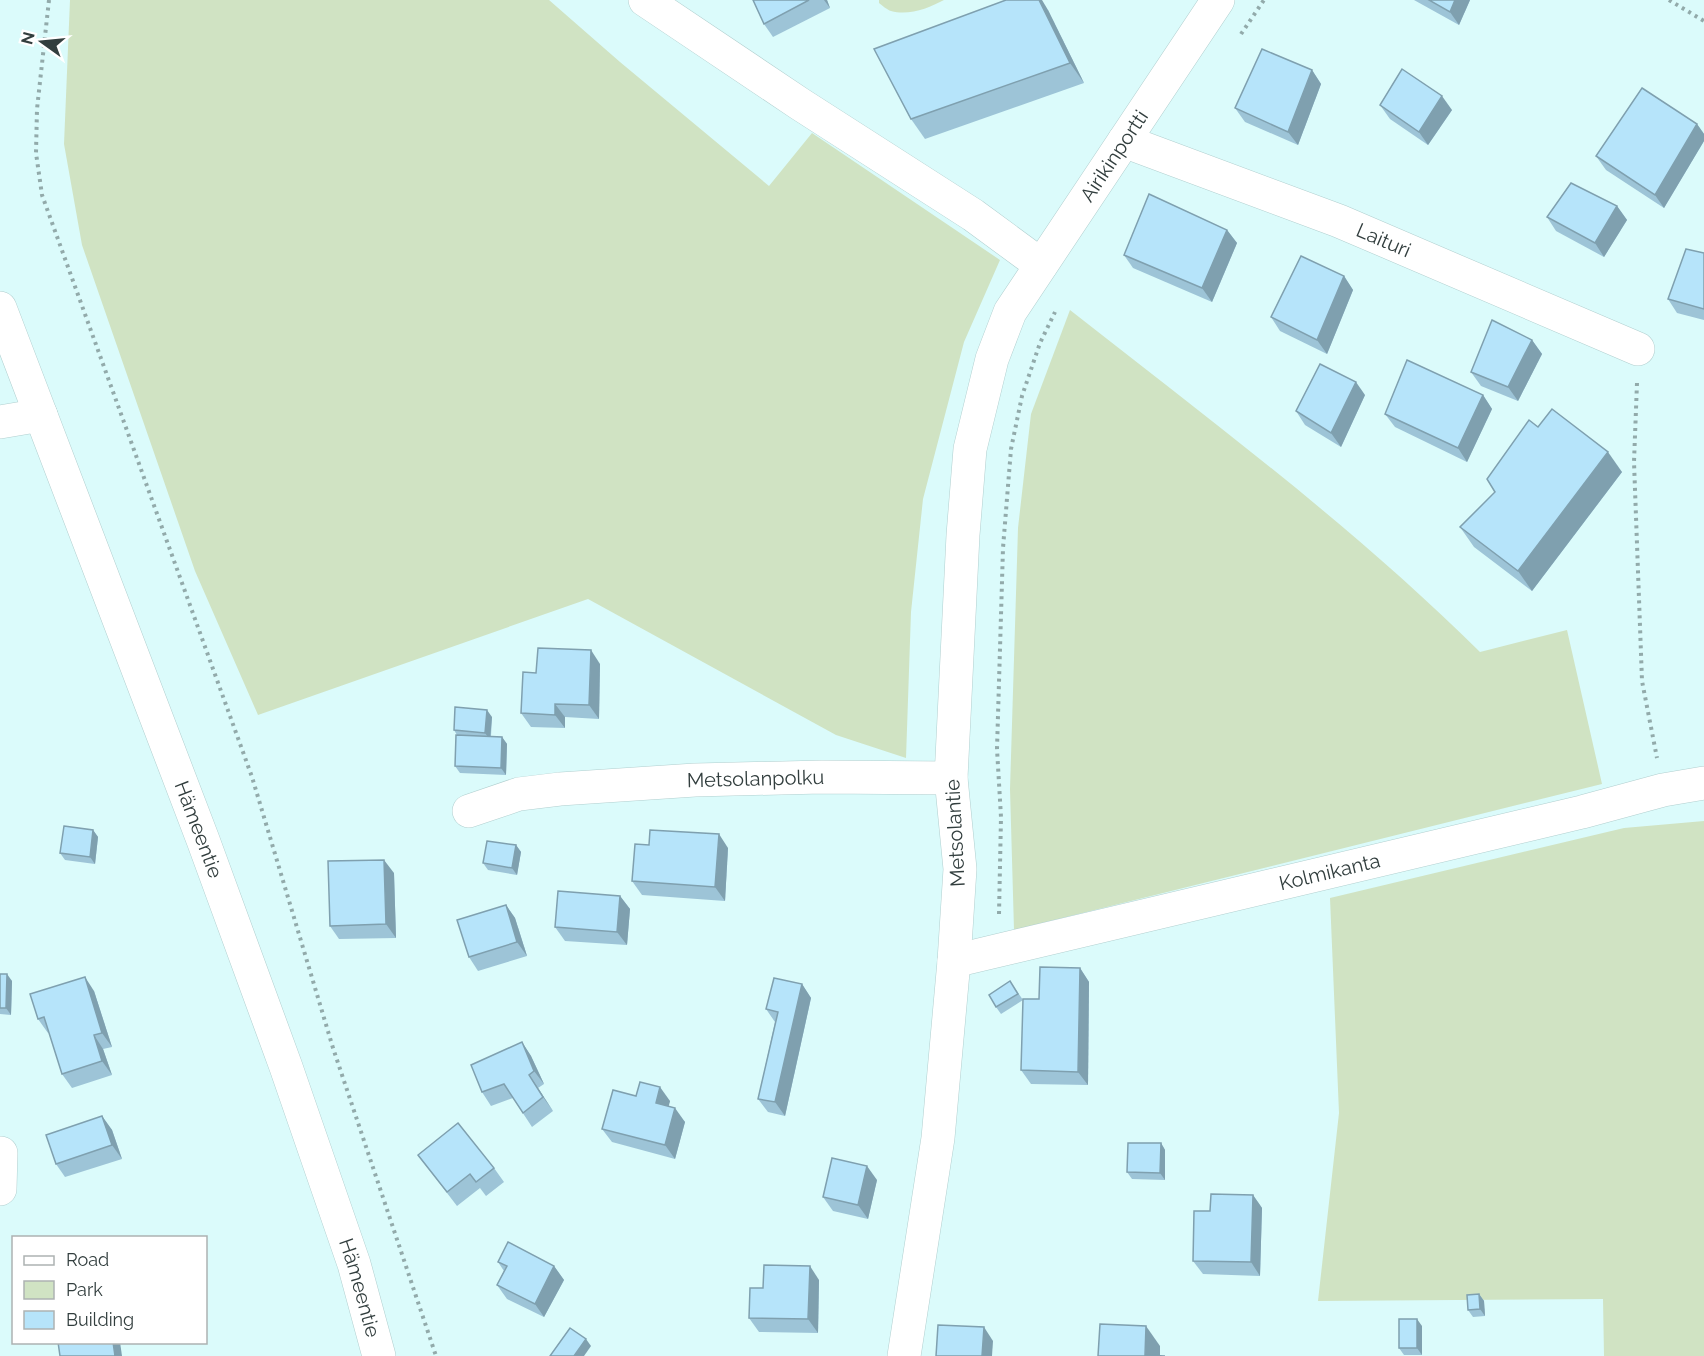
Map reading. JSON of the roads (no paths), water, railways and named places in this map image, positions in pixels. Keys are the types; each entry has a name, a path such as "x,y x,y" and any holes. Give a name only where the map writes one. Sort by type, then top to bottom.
{"main road":[{"path":"645,0 800,104 973,215 1041,265"},
{"name":"Airikinportti","path":"1010,312 1218,0"},
{"name":"Laituri","path":"1124,141 1339,221 1638,349"},
{"name":"Hämeentie","path":"0,308 203,840 278,1046 354,1264 380,1356"},
{"name":"Metsolantie","path":"904,1356 938,1138 954,962 960,869 951,778 963,535 970,449 992,359 1010,312"},
{"path":"0,422 41,415"},
{"name":"Metsolanpolku","path":"470,811 519,794 560,789 695,780 822,777 951,778"},
{"name":"Kolmikanta","path":"954,962 1663,790 1704,783"},
{"path":"0,1189 1,1153"}]}
